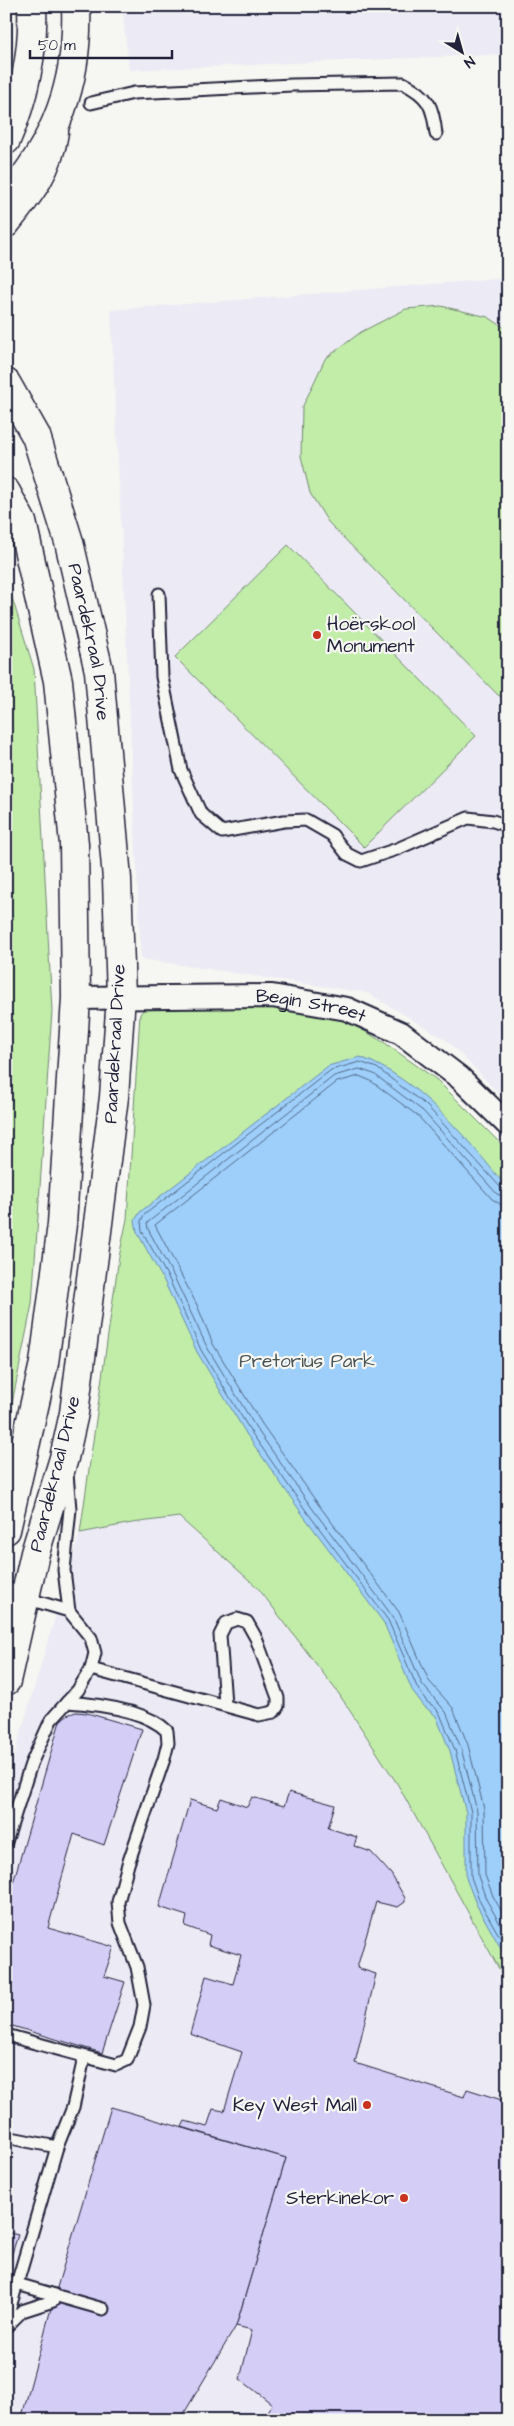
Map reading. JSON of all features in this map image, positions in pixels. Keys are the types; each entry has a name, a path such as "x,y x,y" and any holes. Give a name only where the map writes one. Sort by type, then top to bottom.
{"main road":[{"path":"6,140 17,115 26,77 32,6"},
{"path":"6,200 17,188 54,132 69,90 77,28 76,6"},
{"path":"6,224 41,176 52,152 54,132"},
{"name":"Paardekraal Drive","path":"6,383 36,436 69,542 99,671 118,879 121,996 114,1097 74,1413 64,1458 15,1596 6,1681"},
{"name":"Paardekraal Drive","path":"6,492 22,522 58,681 74,844 76,998 62,1224 51,1315 44,1363 6,1530"}],"street":[{"name":"Begin Street","path":"76,998 121,996 272,996 348,1009 401,1033 460,1078 508,1125"}],"lane":[{"path":"91,103 134,93 292,85 403,83 418,91 426,100 434,113 436,134"},
{"path":"159,594 162,676 181,770 201,814 222,832 306,820 332,835 348,854 362,861 397,850 468,818 493,820 508,826"},
{"path":"6,1842 31,1764 51,1720 78,1690 91,1668 95,1654 91,1638 69,1611 64,1570 70,1509 64,1458"},
{"path":"15,1596 69,1611"},
{"path":"91,1668 260,1715 274,1712 278,1706 275,1686 256,1638 247,1622 243,1619 232,1620 226,1623 220,1635 225,1704"},
{"path":"6,2035 84,2058 121,2064 131,2053 140,2027 144,2005 137,1967 120,1923 118,1902 128,1864 168,1743 167,1731 160,1724 113,1706 66,1702"},
{"path":"6,2321 10,2299 17,2284 58,2147 73,2107 84,2058"},
{"path":"6,2137 58,2147"},
{"path":"17,2284 56,2298 103,2309"},
{"path":"6,2327 22,2311 56,2298"}],"shaded area":[{"path":"122,6 508,6 508,54 129,70"},
{"name":"Hoërskool Monument","path":"508,278 508,1103 448,1041 368,993 141,959 111,310"},
{"path":"179,1517 258,1588 339,1694 398,1785 508,1985 508,2420 6,2420 6,1783 80,1533 132,1523"}],"green space":[{"path":"441,306 488,317 508,330 508,700 498,695 328,522 310,493 301,456 302,408 325,359 361,332 406,309"},
{"path":"288,545 476,736 364,847 175,657"},
{"path":"6,578 34,669 52,1011 32,1304 6,1433"},
{"name":"Pretorius Park","path":"261,1005 340,1017 385,1043 437,1080 508,1151 508,1985 398,1785 339,1694 258,1588 179,1517 132,1523 80,1533 119,1257 127,1219 140,1014 145,1008"}],"water":[{"name":"Pretorius Park","path":"360,1057 382,1067 422,1095 460,1132 508,1189 508,1961 476,1904 466,1878 466,1813 450,1751 436,1716 424,1706 412,1690 384,1623 303,1515 247,1435 197,1352 164,1281 137,1232 135,1220 140,1212 328,1066"}],"building":[{"path":"76,1712 87,1713 142,1729 104,1845 74,1834 48,1928 114,1947 104,1976 125,1982 102,2053 6,2024 6,1907 60,1721 67,1715"},
{"name":"Key West Mall","path":"289,1792 335,1805 328,1828 357,1837 354,1846 371,1852 391,1874 405,1898 405,1902 398,1907 376,1902 357,1968 376,1974 355,2063 464,2097 467,2089 508,2102 508,2280 501,2309 508,2311 508,2420 264,2420 272,2404 240,2379 252,2330 236,2326 286,2158 182,2127 185,2121 207,2127 213,2109 224,2111 242,2052 190,2034 206,1976 233,1984 241,1955 208,1945 210,1935 185,1926 187,1916 159,1907 190,1800 217,1808 221,1798 247,1807 252,1797 284,1806"},
{"path":"111,2107 286,2158 236,2326 180,2420 21,2420 53,2301"},
{"path":"6,2212 13,2214 7,2232 18,2235 7,2269"},
{"path":"508,2280 508,2311 501,2309"}],"place":[{"name":"Hoërskool Monument","path":"317,635"},
{"name":"Key West Mall","path":"367,2105"},
{"name":"Sterkinekor","path":"404,2198"}]}
